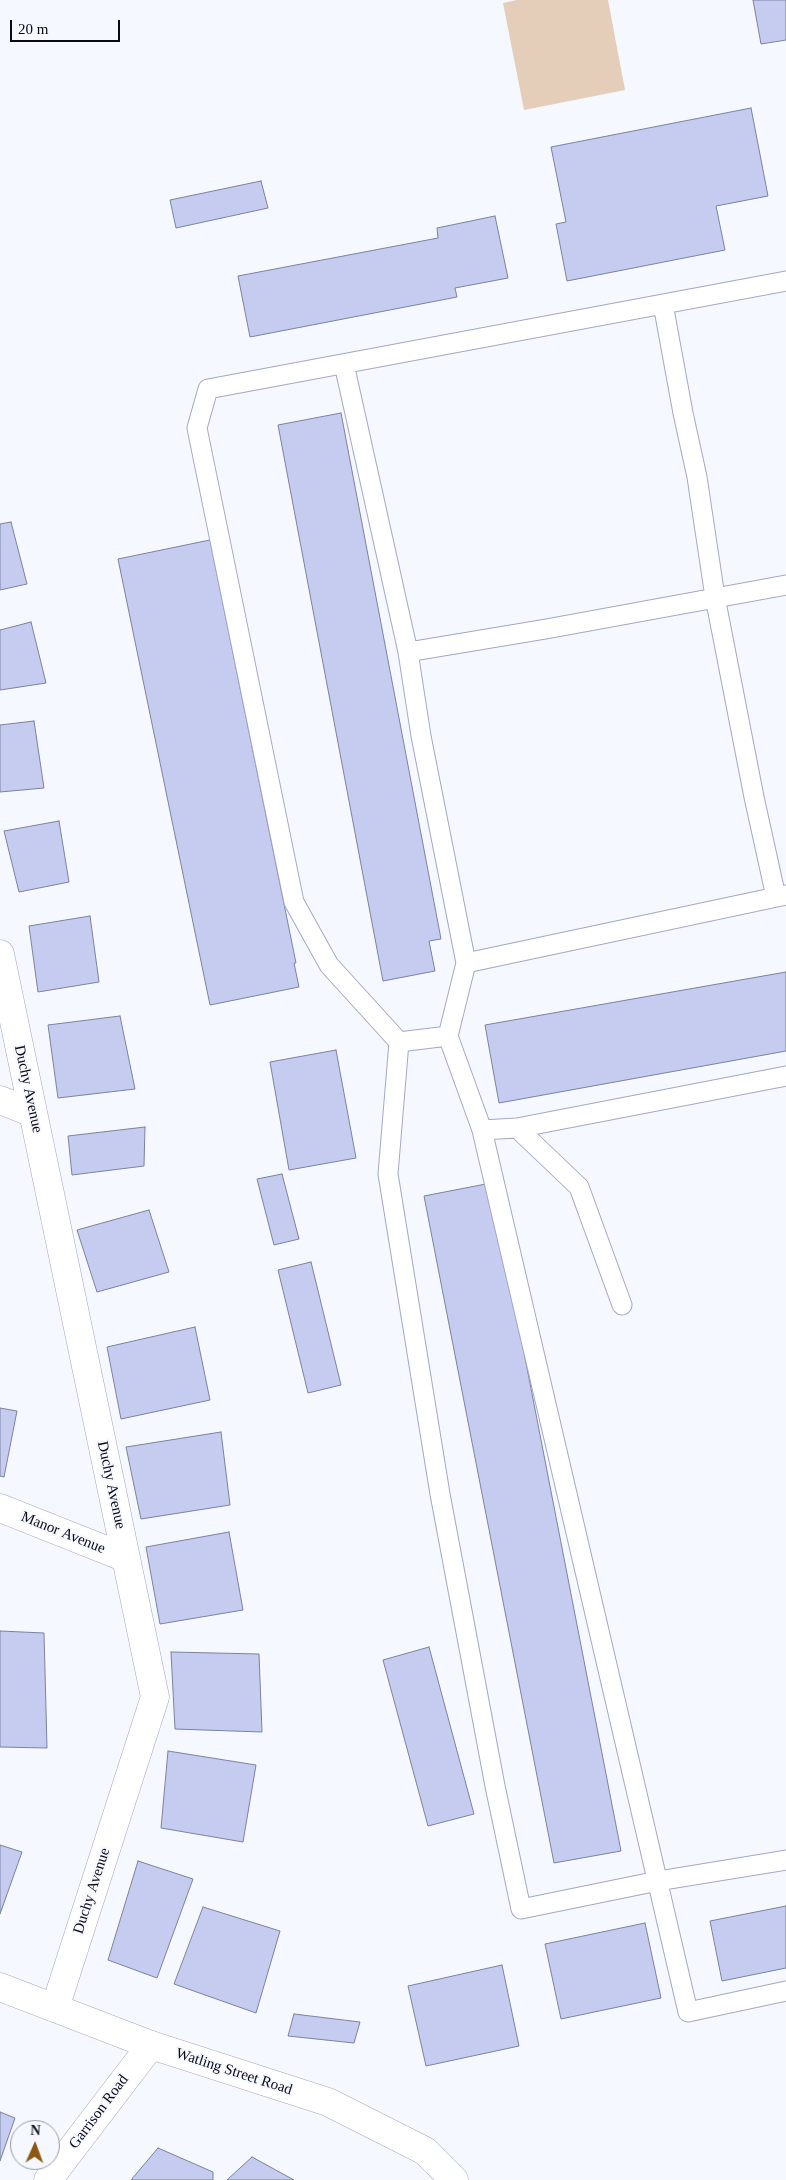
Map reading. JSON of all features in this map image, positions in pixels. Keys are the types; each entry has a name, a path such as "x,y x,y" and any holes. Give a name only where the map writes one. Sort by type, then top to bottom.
{"street":[{"name":"Duchy Avenue","path":"0,954 154,1697 55,2008"},
{"path":"0,1100 33,1113"},
{"name":"Manor Avenue","path":"0,1508 126,1558"},
{"name":"Watling Street Road","path":"0,1987 151,2045 328,2102 425,2151 454,2180"},
{"name":"Garrison Road","path":"48,2180 151,2045"}],"lane":[{"path":"786,281 208,389 197,428 294,902 329,964 399,1042 388,1174 440,1494 495,1786 521,1909 658,1881 786,1860"},
{"path":"466,963 781,896 754,797 715,597 697,477 682,413 663,304"},
{"path":"344,364 408,652 421,736 466,963 448,1036 482,1130 688,2012 786,1991"},
{"path":"408,652 786,585"},
{"path":"399,1042 448,1036"},
{"path":"482,1130 517,1128 786,1076"},
{"path":"517,1128 580,1187 622,1305"}],"shaded area":[{"path":"517,0 608,0 625,90 524,110 503,3"}],"building":[{"path":"753,0 786,0 786,40 761,44"},
{"path":"751,108 768,196 716,206 725,250 567,281 556,224 566,222 551,147"},
{"path":"261,181 268,208 176,228 170,200"},
{"path":"495,216 508,278 455,288 457,297 250,337 238,276 438,238 437,228"},
{"path":"341,413 441,939 429,941 435,971 383,981 278,425"},
{"path":"11,522 27,584 0,590 0,524"},
{"path":"210,540 296,963 294,963 299,987 210,1005 118,559"},
{"path":"31,622 46,683 0,690 0,630"},
{"path":"34,721 44,788 0,792 0,725"},
{"path":"59,821 69,882 19,892 4,831"},
{"path":"90,916 99,982 38,992 29,926"},
{"path":"786,972 786,1051 499,1103 485,1025"},
{"path":"120,1016 135,1089 58,1098 48,1025"},
{"path":"336,1050 356,1158 289,1170 270,1062"},
{"path":"145,1127 144,1166 72,1175 68,1136"},
{"path":"282,1174 299,1239 274,1245 257,1179"},
{"path":"491,1183 621,1851 554,1863 424,1196"},
{"path":"149,1210 169,1272 97,1292 77,1230"},
{"path":"311,1262 341,1385 308,1393 278,1270"},
{"path":"195,1327 210,1400 121,1419 107,1347"},
{"path":"0,1408 17,1411 4,1477 0,1476"},
{"path":"221,1432 230,1505 141,1519 126,1447"},
{"path":"229,1532 243,1610 160,1624 146,1547"},
{"path":"0,1631 44,1633 47,1748 0,1747"},
{"path":"429,1647 474,1814 428,1826 383,1660"},
{"path":"171,1652 259,1654 262,1732 175,1729"},
{"path":"168,1751 256,1765 243,1842 161,1828"},
{"path":"0,1845 22,1852 0,1914"},
{"path":"138,1861 193,1879 157,1978 108,1960"},
{"path":"786,1906 786,1968 722,1981 710,1921"},
{"path":"203,1907 280,1931 256,2013 174,1984"},
{"path":"645,1923 661,1998 561,2019 545,1944"},
{"path":"502,1965 519,2046 426,2066 408,1986"},
{"path":"294,2014 360,2022 354,2043 288,2036"},
{"path":"0,2112 15,2118 14,2120 10,2120 10,2132 0,2161"},
{"path":"158,2148 213,2172 213,2180 131,2180"},
{"path":"252,2157 294,2180 227,2180"}]}
